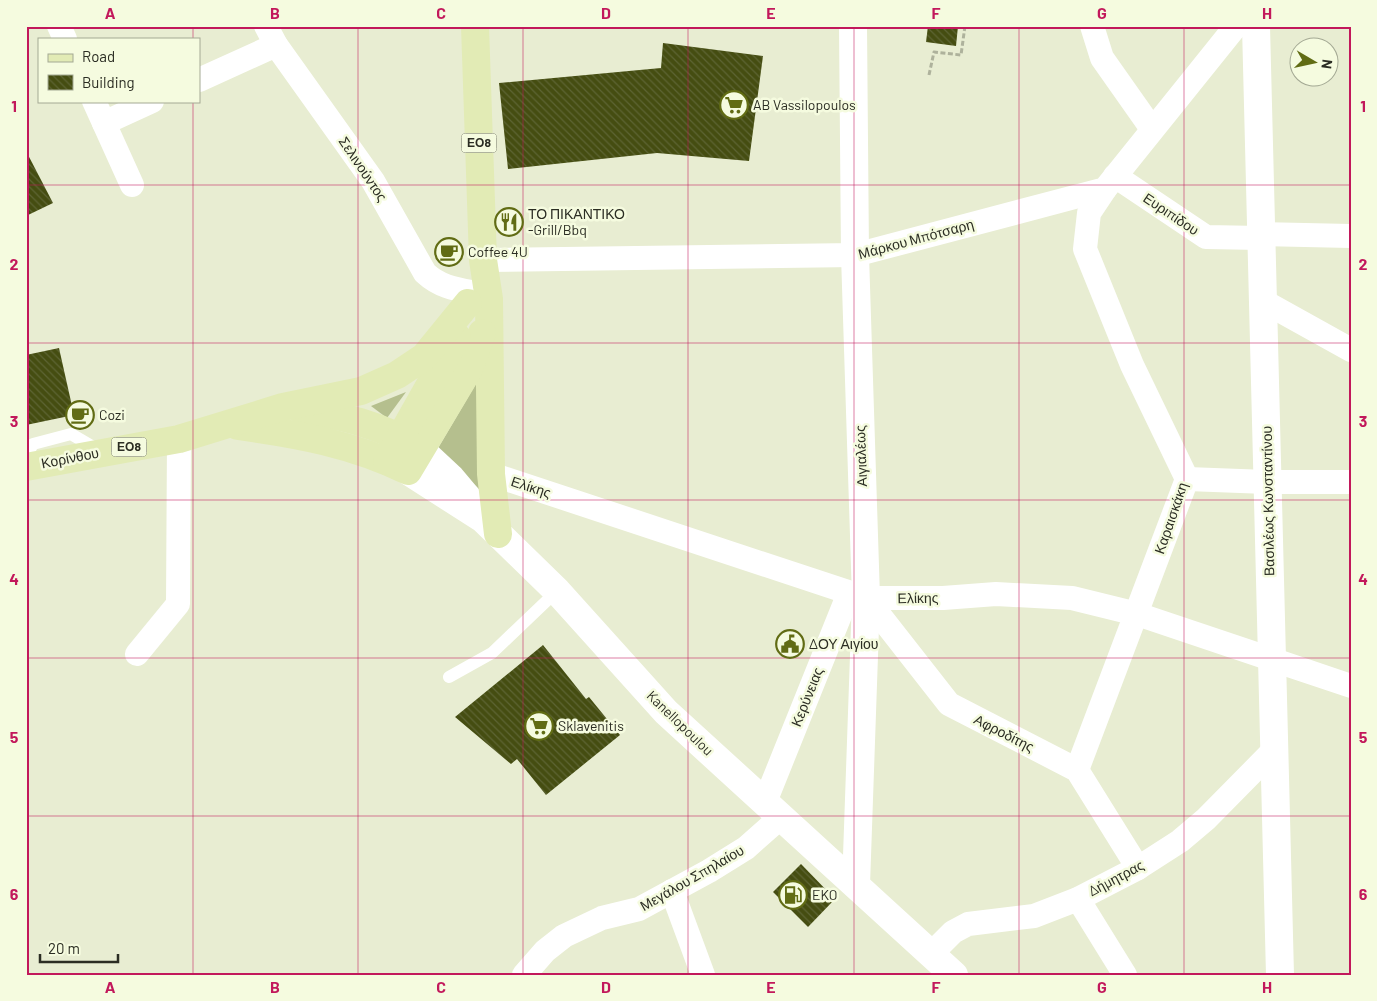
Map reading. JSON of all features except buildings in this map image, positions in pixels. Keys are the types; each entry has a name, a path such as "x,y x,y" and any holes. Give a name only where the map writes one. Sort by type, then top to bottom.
{"main road":[{"name":"ΕΟ8","path":"283,407 354,420 404,455 469,369 483,260 475,26"},
{"name":"ΕΟ8","path":"283,407 361,391 397,375 424,356 476,304"},
{"path":"476,304 491,474 490,526"},
{"name":"Κορίνθου","path":"26,467 179,438 231,425 283,407"},
{"name":"Κορίνθου","path":"231,425 404,455"}],"street":[{"path":"59,26 65,38"},
{"name":"Αιγιαλέως","path":"853,26 857,596 856,885"},
{"path":"1092,26 1102,58 1152,128"},
{"path":"1110,182 1236,26"},
{"name":"Βασιλέως Κωνσταντίνου","path":"1256,26 1280,975"},
{"path":"200,79 271,36"},
{"name":"Σελινούντος","path":"271,36 373,181 425,273 434,281 476,304"},
{"path":"94,102 132,185"},
{"path":"104,123 150,102"},
{"name":"Μάρκου Μπότσαρη","path":"483,260 855,256 1110,182"},
{"name":"Ευριπίδου","path":"1110,182 1206,237 1351,236"},
{"name":"Καραισκάκη","path":"1077,770 1187,479 1132,365 1084,249 1088,213 1110,182"},
{"path":"1263,301 1351,350"},
{"path":"137,654 178,604 179,438"},
{"name":"Kanellopoulou","path":"404,455 451,478 490,526 557,591 666,712 954,975"},
{"name":"Ελίκης","path":"491,474 857,596 943,598 996,594 1072,598 1137,614 1351,686"},
{"path":"1187,479 1268,482 1351,482"},
{"name":"Αφροδίτης","path":"857,596 949,704 1077,770"},
{"name":"Κερύνειας","path":"773,809 857,596"},
{"name":"Δήμητρας","path":"931,954 953,932 968,924 1034,916 1078,899 1138,868 1180,840 1206,819 1274,750"},
{"path":"1077,770 1138,868"},
{"name":"Μεγάλου Σπηλαίου","path":"524,975 545,950 564,936 602,918 639,909 746,848 773,809"},
{"path":"672,891 703,975"},
{"path":"1078,899 1125,975"}],"lane":[{"path":"26,457 33,444 71,434 102,452"},
{"path":"449,677 492,653 557,591"}],"path":[{"path":"929,75 934,52 961,55 965,26"}],"green space":[{"path":"477,382 479,489 437,450"},
{"path":"406,392 387,418 371,406"}],"place":[{"name":"AB Vassilopoulos","path":"734,105"},
{"name":"ΤΟ ΠΙΚΑΝΤΙΚΟ -Grill/Bbq","path":"509,222"},
{"name":"Coffee 4U","path":"449,252"},
{"name":"Cozi","path":"80,415"},
{"name":"ΔΟΥ Αιγίου","path":"790,644"},
{"name":"Sklavenitis","path":"539,726"},
{"name":"EKO","path":"793,895"}]}
